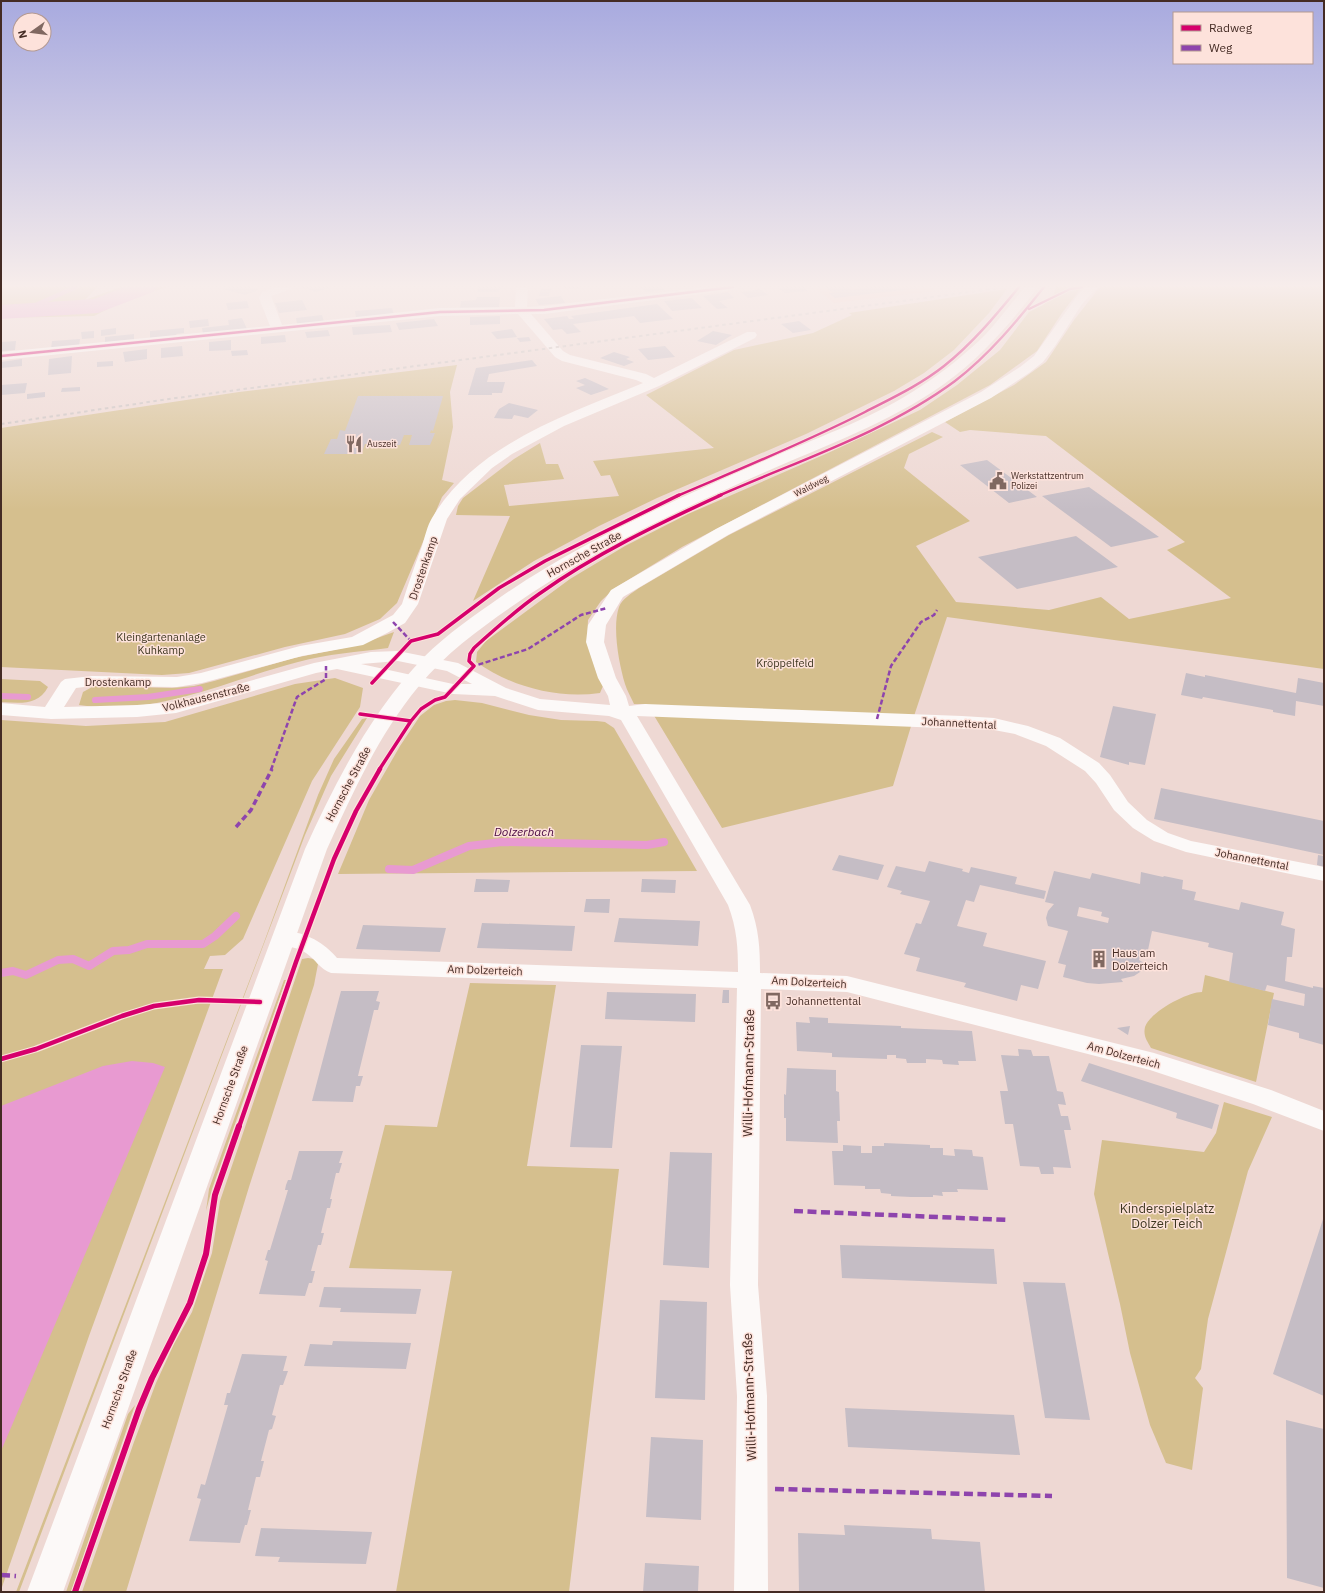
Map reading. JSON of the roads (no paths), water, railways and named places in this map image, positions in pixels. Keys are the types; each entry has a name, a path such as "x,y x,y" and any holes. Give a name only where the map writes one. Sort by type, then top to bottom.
{"main road":[{"name":"Hornsche Straße","path":"45,1592 316,849 350,777 380,726 422,671 465,631 523,589 598,545 681,503 860,424 919,394 939,381 962,361"}],"street":[{"path":"579,361 634,375 654,383"},
{"name":"Drostenkamp","path":"51,713 66,686 71,684 92,681 178,682 202,678 300,651 356,641 381,629 399,619 410,604 440,519 454,496 482,470 507,451 559,423 654,383 698,361"},
{"name":"Waldweg","path":"622,712 595,642 597,625 617,594 722,532 986,395 1014,377 1034,361"},
{"name":"Volkhausenstraße","path":"1,709 51,713 137,711 176,707 314,668 336,665 370,657 398,656 422,671"},
{"name":"Volkhausenstraße","path":"336,665 422,671"},
{"path":"422,671 452,666 500,692 525,700 546,705 622,712"},
{"path":"422,671 453,689 500,692"},
{"name":"Johannettental","path":"622,712 645,710 994,724 1021,730 1053,742 1092,767 1103,779 1121,806 1140,824 1161,836 1186,846 1324,874"},
{"name":"Willi-Hofmann-Straße","path":"622,712 631,721 739,906 748,934 749,979 744,1285 752,1396 751,1592"},
{"name":"Am Dolzerteich","path":"283,938 304,942 320,950 332,965 749,979 854,985 1154,1062 1262,1097 1324,1121"}],"waterway":[{"path":"95,700 148,697 200,689"},
{"path":"1,696 28,697"},
{"name":"Dolzerbach","path":"389,869 413,870 469,846 502,842 647,845 664,842"},
{"name":"Dolzerbach","path":"1,973 13,971 26,975 58,960 73,959 89,966 113,951 129,950 147,944 203,944 215,936 236,916"}],"railway":[{"path":"1,424 169,399 451,361"}],"place":[{"name":"Auszeit","path":"354,444"},
{"name":"Werkstattzentrum Polizei","path":"998,481"},
{"name":"Haus am Dolzerteich","path":"1099,959"},
{"name":"Johannettental","path":"773,1001"}],"park label":[{"name":"Kleingartenanlage Kuhkamp","path":"161,643"},
{"name":"Kröppelfeld","path":"785,663"},
{"name":"Kinderspielplatz Dolzer Teich","path":"1167,1216"}]}
